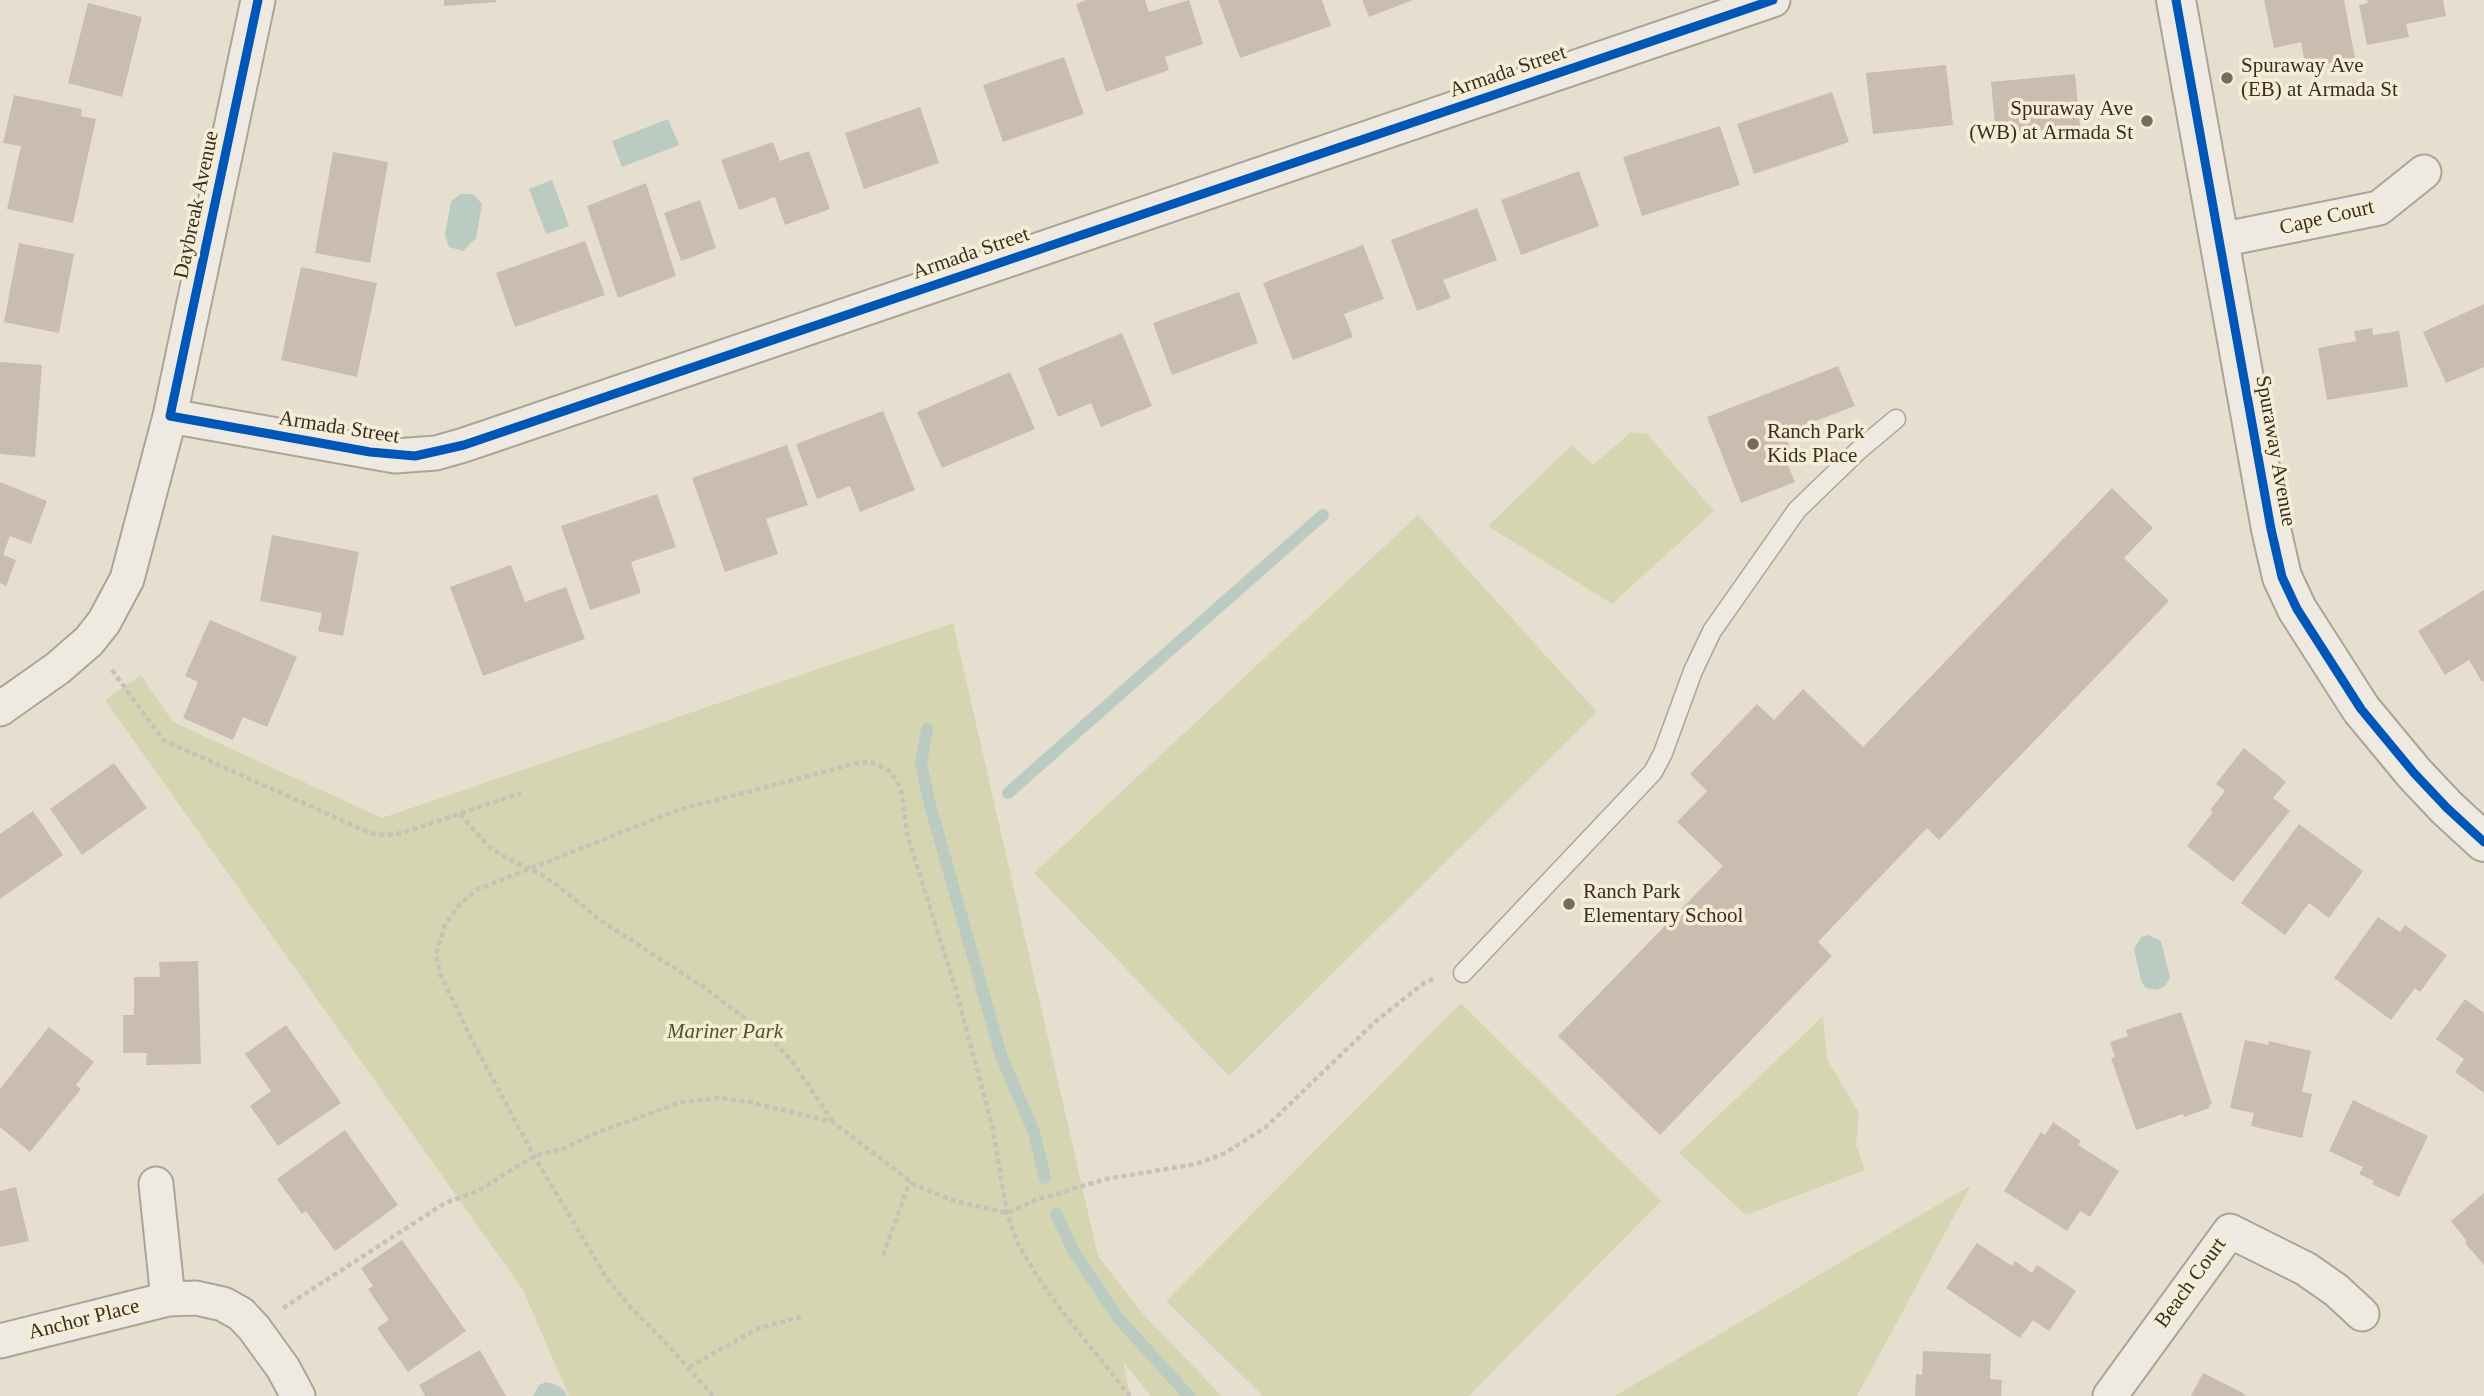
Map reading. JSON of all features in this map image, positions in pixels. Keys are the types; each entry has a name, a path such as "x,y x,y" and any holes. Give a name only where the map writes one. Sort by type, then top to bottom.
{"street":[{"name":"Daybreak Avenue","path":"0,709 78,651 104,622 127,579 170,416 258,0"},
{"name":"Armada Street","path":"170,416 395,456 436,453 478,441 1773,0"},
{"name":"Spuraway Avenue","path":"2176,0 2271,529 2282,577 2297,610 2361,709 2414,773 2484,842"},
{"name":"Cape Court","path":"2220,240 2379,208 2424,172"},
{"name":"Anchor Place","path":"156,1184 168,1299"},
{"name":"Beach Court","path":"2110,1396 2230,1231 2306,1269 2336,1290 2362,1314"},
{"name":"Anchor Place","path":"0,1341 168,1299 196,1298 223,1304 241,1314 283,1368 298,1396"}],"lane":[{"path":"1463,973 1653,772 1712,631 1797,510 1859,450 1896,419"}],"path":[{"path":"112,670 163,740 370,833 401,833 521,793"},
{"path":"713,1396 689,1367 631,1308 606,1277 534,1156 445,986 436,954 445,925 458,906 476,890 678,810 857,762 872,762 888,770 897,781 902,794 907,834 972,1051 992,1125 1007,1213 1018,1244 1037,1276 1130,1396"},
{"path":"460,814 488,846 526,869 539,873 597,918 705,988 767,1035 792,1060 834,1122 915,1185 955,1201 1007,1213 1035,1200 1106,1179 1196,1164 1225,1153 1266,1127 1376,1021 1424,983 1443,975 1463,973"},
{"path":"254,1328 445,1203 478,1191 534,1156 563,1149 660,1108 719,1098 749,1102 834,1122"},
{"path":"883,1255 910,1181"},
{"path":"689,1367 759,1328 804,1316"}],"green space":[{"path":"1631,432 1647,434 1714,511 1612,604 1488,526 1572,445 1593,465"},
{"path":"1418,515 1597,712 1229,1076 1034,873"},
{"name":"Mariner Park","path":"953,623 1098,1256 1142,1313 1222,1396 1151,1396 1123,1362 1130,1396 569,1396 523,1290 105,700 141,675 173,722 382,818"},
{"path":"1461,1003 1661,1201 1469,1396 1263,1396 1166,1301"},
{"path":"1823,1016 1827,1059 1859,1113 1856,1145 1865,1170 1746,1215 1679,1153"},
{"path":"1971,1185 1857,1396 1615,1396"}],"shaded area":[{"path":"668,119 679,145 622,167 612,141"},
{"path":"552,180 569,226 546,234 529,189"},
{"path":"461,194 473,194 482,204 476,238 463,251 449,247 445,235 451,201"},
{"path":"2149,935 2161,941 2170,978 2164,987 2156,990 2146,988 2141,981 2134,949 2141,937"},
{"path":"546,1382 563,1389 567,1396 533,1396 539,1385"}],"building":[{"path":"444,0 496,0 497,2 444,6"},
{"path":"1086,0 1145,0 1149,12 1189,0 1203,44 1165,57 1169,70 1106,92 1076,4"},
{"path":"1218,0 1322,0 1331,26 1240,58"},
{"path":"1362,0 1413,0 1369,17"},
{"path":"2264,0 2344,0 2355,58 2306,68 2301,42 2274,48"},
{"path":"2367,0 2443,0 2446,16 2406,24 2409,37 2367,45 2359,5 2368,3"},
{"path":"88,3 142,17 122,97 68,83"},
{"path":"1064,57 1084,114 1003,142 983,85"},
{"path":"1946,65 1953,125 1873,134 1866,73"},
{"path":"2075,74 2080,126 1996,135 1991,82"},
{"path":"1832,92 1849,142 1754,174 1737,124"},
{"path":"14,95 82,109 81,116 96,119 73,223 7,209 21,146 3,143"},
{"path":"920,107 939,163 864,189 845,133"},
{"path":"1720,126 1740,185 1642,216 1623,157"},
{"path":"773,142 780,161 809,151 830,209 785,225 775,197 739,210 721,160"},
{"path":"333,152 388,162 370,263 315,253"},
{"path":"1579,171 1599,226 1521,255 1501,200"},
{"path":"646,183 676,276 618,298 587,206"},
{"path":"700,200 716,248 681,261 664,213"},
{"path":"1477,208 1497,260 1443,280 1451,298 1417,311 1391,240"},
{"path":"585,241 605,295 515,327 496,273"},
{"path":"19,243 74,254 59,333 4,322"},
{"path":"1363,245 1384,299 1344,314 1353,337 1293,360 1263,283"},
{"path":"301,267 377,283 357,377 281,360"},
{"path":"1239,292 1258,343 1172,375 1153,323"},
{"path":"2484,304 2484,367 2446,383 2423,332"},
{"path":"2372,328 2373,335 2399,331 2408,387 2327,400 2318,348 2356,341 2354,331"},
{"path":"1122,333 1152,406 1101,427 1091,403 1058,417 1038,368"},
{"path":"0,362 42,365 35,457 0,454"},
{"name":"Ranch Park Kids Place","path":"1838,366 1855,406 1784,433 1793,455 1785,458 1795,482 1741,503 1707,417"},
{"path":"1010,372 1035,429 942,468 917,412"},
{"path":"883,411 915,490 860,512 850,486 817,499 796,444"},
{"path":"787,445 808,505 766,519 778,554 725,572 692,478"},
{"path":"0,482 47,501 31,544 10,536 3,555 16,560 6,586 0,583"},
{"path":"2112,488 2153,528 2124,558 2169,601 1939,840 1927,828 1818,942 1832,956 1660,1135 1558,1036 1723,866 1677,822 1707,791 1690,774 1757,704 1774,720 1803,689 1863,747"},
{"path":"657,494 676,547 631,562 641,593 590,610 561,526"},
{"path":"272,535 359,552 343,636 318,631 322,613 260,601"},
{"path":"511,565 525,602 566,587 585,639 483,676 450,587"},
{"path":"2484,590 2484,681 2482,682 2469,660 2445,675 2418,631"},
{"path":"210,620 297,657 267,727 243,717 233,740 183,718 198,682 185,676"},
{"path":"2244,748 2286,782 2273,798 2290,811 2233,882 2187,846 2225,791 2216,784"},
{"path":"114,763 147,808 82,855 50,809"},
{"path":"33,811 63,855 0,899 0,834"},
{"path":"2299,824 2363,871 2329,918 2309,903 2285,935 2241,903"},
{"path":"2378,917 2400,932 2405,925 2447,955 2420,992 2415,988 2391,1020 2334,978"},
{"path":"198,961 201,1064 146,1065 147,1053 123,1053 123,1015 134,1015 134,977 160,977 159,962"},
{"path":"2465,999 2484,1013 2484,1093 2455,1072 2464,1059 2436,1039"},
{"path":"2181,1012 2212,1104 2209,1108 2184,1117 2183,1114 2136,1130 2111,1058 2115,1057 2110,1042 2128,1036 2126,1030"},
{"path":"286,1025 341,1103 278,1146 250,1106 271,1091 245,1054"},
{"path":"49,1027 94,1062 76,1085 81,1089 30,1152 0,1127 0,1089"},
{"path":"2245,1040 2268,1045 2269,1041 2311,1051 2302,1092 2312,1094 2302,1138 2251,1126 2254,1113 2230,1108"},
{"path":"2353,1100 2428,1136 2399,1197 2372,1184 2374,1181 2359,1174 2363,1167 2329,1151"},
{"path":"2053,1122 2081,1141 2078,1145 2119,1171 2090,1217 2080,1211 2067,1231 2004,1191 2041,1132 2045,1135"},
{"path":"345,1130 398,1205 335,1251 306,1211 302,1214 277,1179"},
{"path":"16,1187 29,1241 0,1247 0,1191"},
{"path":"2484,1193 2484,1265 2451,1221"},
{"path":"402,1240 466,1331 408,1372 377,1328 389,1320 368,1289 373,1286 361,1268"},
{"path":"1977,1243 2012,1266 2015,1261 2032,1273 2037,1265 2076,1291 2049,1331 2033,1320 2020,1338 1946,1288"},
{"path":"480,1350 506,1396 425,1396 419,1385"},
{"path":"1923,1351 1991,1354 1990,1379 2002,1380 2001,1396 1915,1396 1916,1374 1922,1375"},
{"path":"2203,1373 2245,1394 2244,1396 2191,1396"}],"waterway":[{"path":"1008,793 1323,515"},
{"path":"927,729 921,764 930,805 1002,1058 1034,1132 1045,1178"},
{"path":"1056,1214 1074,1252 1118,1318 1189,1396"}],"cycle path":[{"path":"258,0 170,416 370,452 415,456 464,445 1773,0"},
{"path":"2176,0 2271,529 2282,577 2297,609 2361,709 2414,773 2484,842"}],"place":[{"name":"Spuraway Ave (EB) at Armada St","path":"2227,78"},
{"name":"Spuraway Ave (WB) at Armada St","path":"2147,121"},
{"name":"Ranch Park Kids Place","path":"1753,444"},
{"name":"Ranch Park Elementary School","path":"1569,904"}]}
